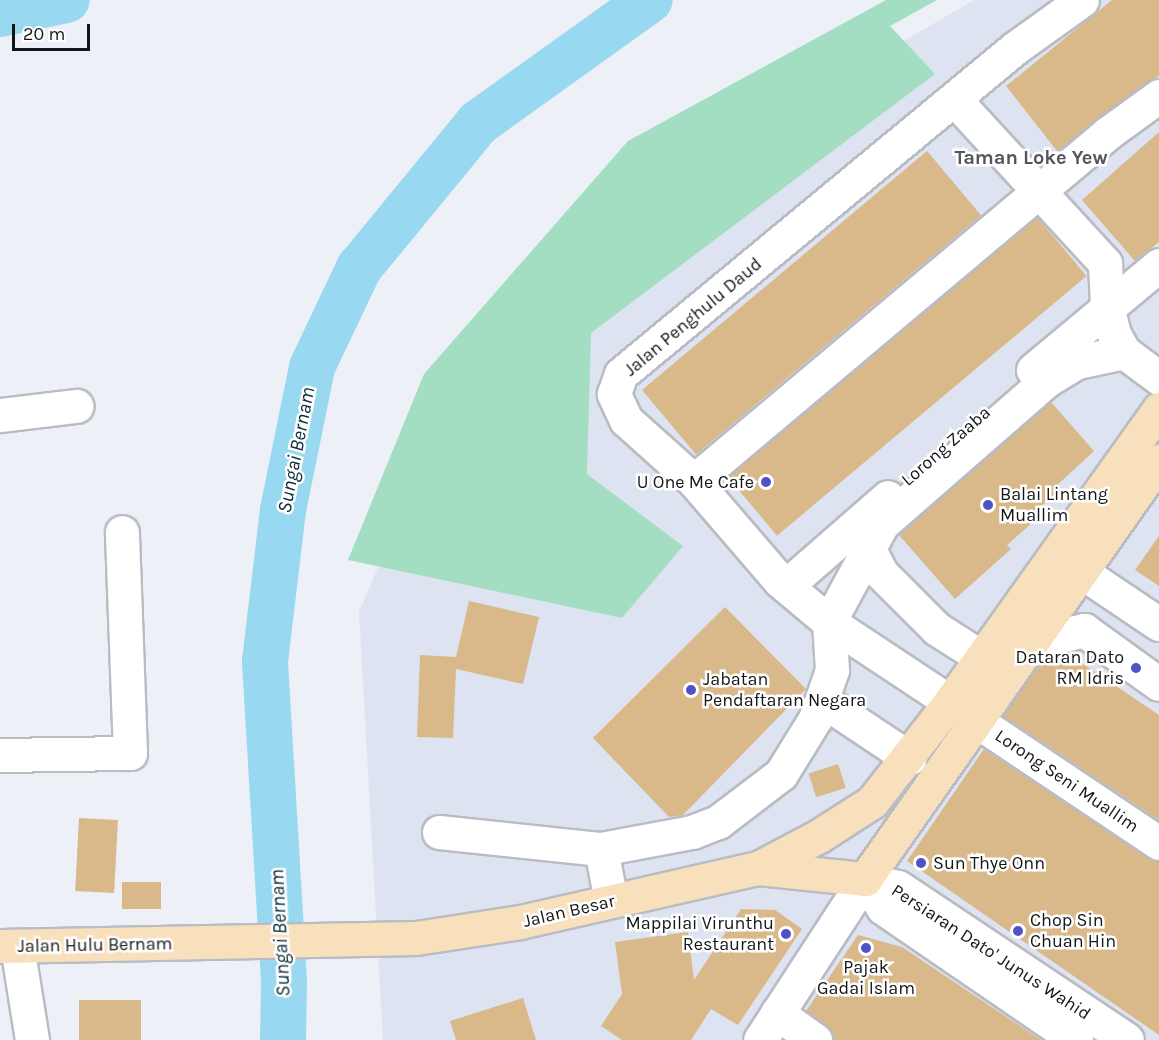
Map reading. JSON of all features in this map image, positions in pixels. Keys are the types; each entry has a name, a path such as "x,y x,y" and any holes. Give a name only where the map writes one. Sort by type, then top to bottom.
{"main road":[{"path":"865,879 963,711 981,657 1159,409"},
{"path":"758,868 819,836 872,802 909,758 963,711 1031,643 1159,461"},
{"path":"865,879 872,802"},
{"path":"758,868 865,879"},
{"name":"Jalan Besar","path":"190,943 416,938 520,922 758,868"},
{"name":"Jalan Hulu Bernam","path":"8,946 190,943"}],"street":[{"name":"Jalan Penghulu Daud","path":"963,711 829,621 786,586 742,541 694,481 626,420 614,394 621,374 955,100 1015,48 1082,0"},
{"path":"694,481 1040,192 1159,96"},
{"path":"955,100 1105,262 1107,306 1124,352 1159,378"},
{"name":"Lorong Zaaba","path":"786,586 1107,306 1159,265"},
{"path":"439,832 601,849 692,832 718,822 758,795 781,774 802,745 822,700 832,670 829,621 882,524 1047,380 1077,362 1124,352"},
{"path":"0,415 76,406"},
{"path":"0,755 130,753 122,532"},
{"path":"869,549 881,573 937,629 981,657"},
{"path":"1080,571 1159,624"},
{"path":"1031,643 1084,630 1159,684"},
{"path":"822,700 909,758"},
{"name":"Lorong Seni Muallim","path":"963,711 1159,843"},
{"path":"601,849 611,902"},
{"path":"815,1040 769,1027 865,879"},
{"name":"Persiaran Dato' Junus Wahid","path":"865,879 883,908 1076,1040"},
{"name":"Persiaran Dato' Junus Wahid","path":"865,879 898,888 1127,1040"},
{"path":"8,946 32,1040"}],"shaded area":[{"path":"974,0 1159,0 1159,1040 383,1040 359,612 459,377 688,167"}],"green space":[{"path":"886,0 937,0 890,26 935,74 591,333 587,474 683,546 622,618 348,560 424,374 628,141"}],"building":[{"path":"1112,0 1159,0 1159,75 1057,151 1006,86"},
{"path":"1159,132 1159,242 1135,261 1082,200"},
{"path":"927,151 981,215 696,454 642,390"},
{"path":"1037,217 1086,276 777,536 728,477"},
{"name":"Balai Lintang Muallim","path":"1051,402 1094,451 1054,488 1057,492 1028,518 1032,523 1007,545 1011,549 955,599 899,535"},
{"path":"1159,536 1159,586 1135,570"},
{"path":"469,601 539,617 523,684 456,669 453,738 417,737 420,655 456,657"},
{"path":"725,607 806,689 683,815 669,817 593,738"},
{"path":"1067,653 1159,715 1159,820 1003,716 1042,661"},
{"path":"984,749 1149,859 1159,862 1159,1035 907,861"},
{"path":"838,764 846,788 816,797 809,774"},
{"path":"79,818 118,820 114,893 75,891"},
{"path":"122,882 161,882 161,909 122,909"},
{"path":"741,909 775,910 802,929 738,1025 711,1009 691,1040 622,1040 601,1026 622,994 615,942 688,932 694,980"},
{"path":"858,935 902,947 1041,1040 833,1040 826,1025 806,1011"},
{"path":"523,998 536,1040 456,1040 450,1021"},
{"path":"79,1000 141,1000 141,1040 79,1040"}],"waterway":[{"path":"0,14 67,0"},
{"name":"Sungai Bernam","path":"283,1040 284,982 265,661 283,510 312,367 359,268 478,123 650,0"}],"place":[{"name":"U One Me Cafe","path":"766,482"},
{"name":"Balai Lintang Muallim","path":"988,505"},
{"name":"Dataran Dato RM Idris","path":"1136,668"},
{"name":"Jabatan Pendaftaran Negara","path":"691,690"},
{"name":"Sun Thye Onn","path":"921,863"},
{"name":"Chop Sin Chuan Hin","path":"1018,931"},
{"name":"Mappilai Virunthu Restaurant","path":"786,934"},
{"name":"Pajak Gadai Islam","path":"866,948"}],"district":[{"name":"Taman Loke Yew","path":"1031,157"}]}
